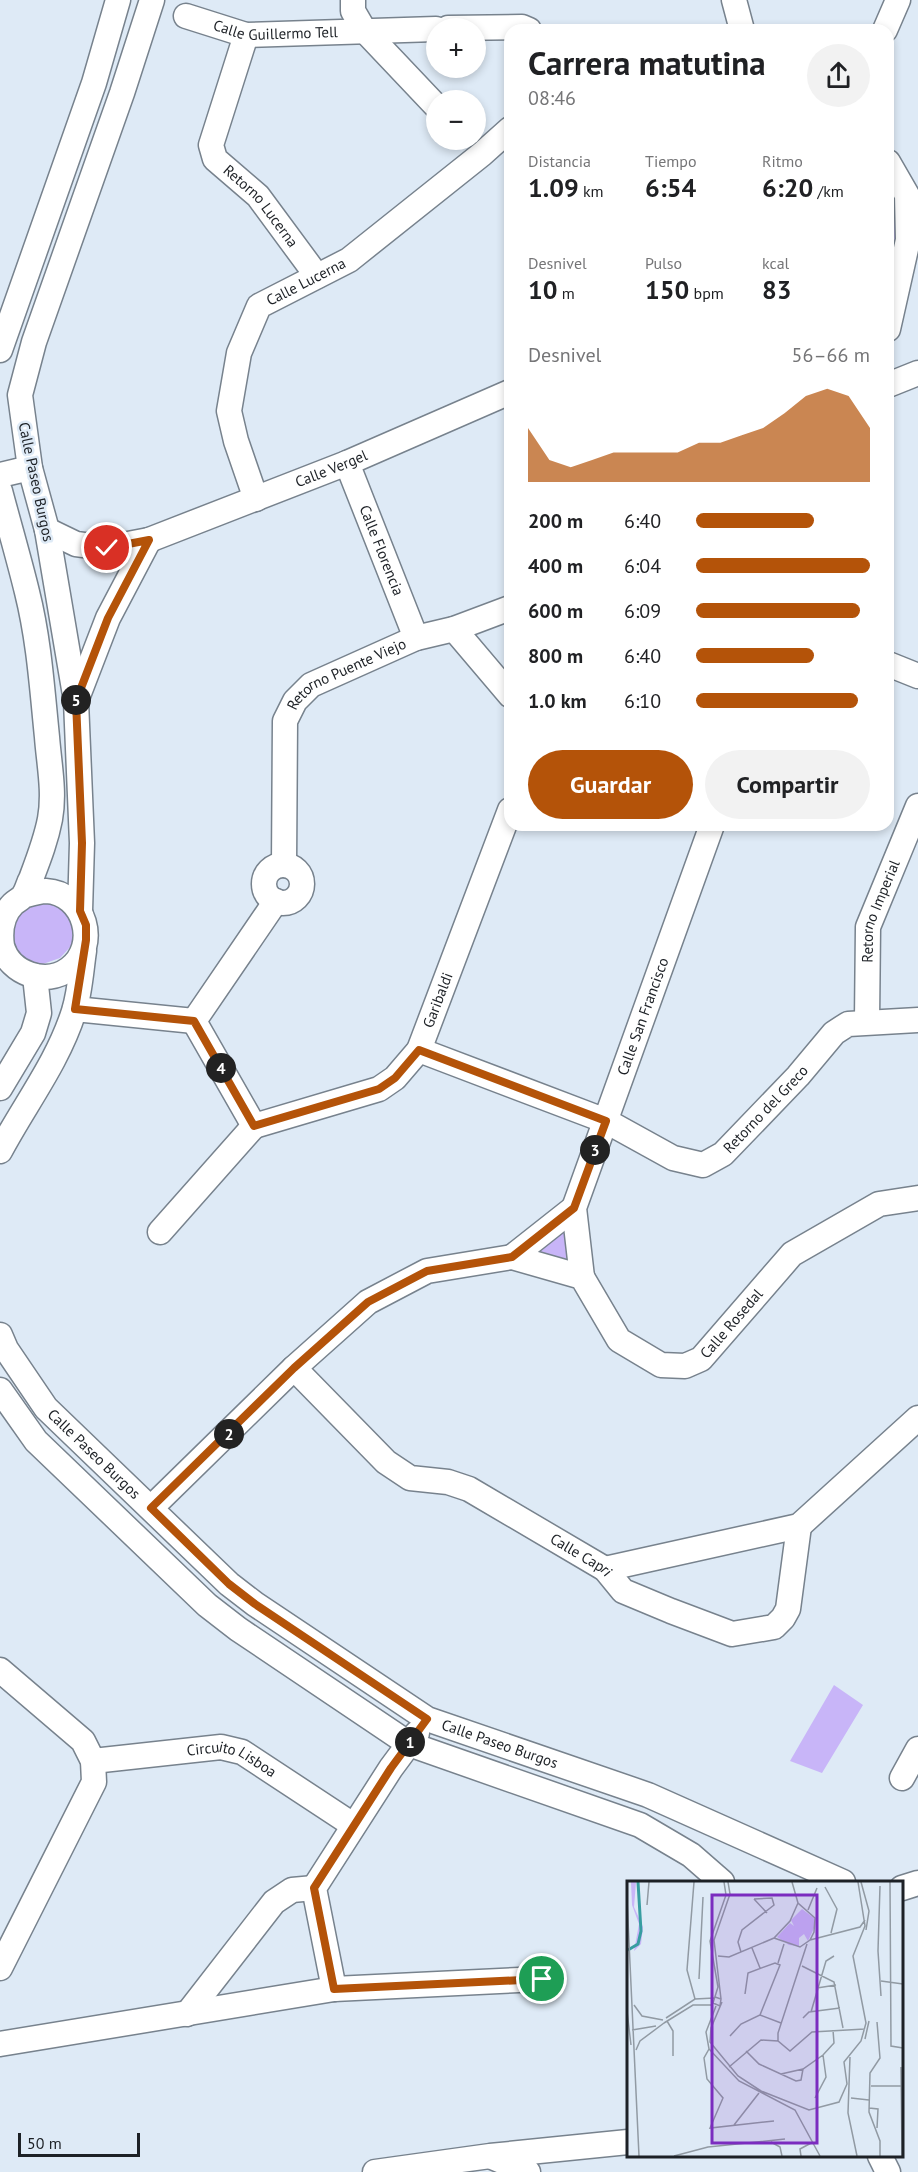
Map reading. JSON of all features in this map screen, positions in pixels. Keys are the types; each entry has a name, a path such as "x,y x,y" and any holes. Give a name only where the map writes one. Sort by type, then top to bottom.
{"street":[{"path":"34,342 21,340 3,342 94,83 118,0"},
{"name":"Calle Paseo Burgos","path":"80,911 82,843 76,701 47,530 23,433 20,395 34,342 122,93 152,0"},
{"path":"353,0 353,11 364,30 426,95"},
{"path":"734,0 740,24"},
{"path":"888,24 898,0"},
{"name":"Calle Guillermo Tell","path":"186,16 246,35 426,29"},
{"path":"486,27 504,27"},
{"name":"Retorno Lucerna","path":"246,35 211,145 215,159 258,196 300,256 317,276"},
{"path":"94,83 108,91 122,93"},
{"path":"83,114 102,111 111,123"},
{"name":"Calle Lucerna","path":"486,141 504,132"},
{"name":"Calle Lucerna","path":"256,499 236,441 229,411 239,352 259,306 349,260 472,150"},
{"path":"894,172 907,195 908,240 894,309"},
{"path":"0,363 14,364 26,371"},
{"path":"894,383 918,374"},
{"name":"Calle Vergel","path":"47,530 76,544 107,548 149,540 347,463 504,395"},
{"name":"Calle Florencia","path":"347,463 416,638"},
{"path":"0,475 30,468"},
{"path":"38,499 2,499 27,593 39,652 53,804 46,843 3,918 0,933 5,961 35,976 53,976 69,969 81,956 86,940"},
{"path":"76,701 108,618 149,540"},
{"name":"Retorno Puente Viejo","path":"194,1021 276,901 289,902 295,899 302,888 300,875 296,870 285,865 285,721 295,701 310,685 416,638 454,630 504,610"},
{"path":"454,630 504,688"},
{"path":"894,666 918,676"},
{"name":"Retorno Imperial","path":"867,1021 868,927 917,811"},
{"name":"Garibaldi","path":"254,1126 379,1089 395,1078 419,1050 504,826"},
{"name":"Calle San Francisco","path":"582,1277 574,1208 710,831"},
{"path":"0,1151 22,1111 54,1062 75,1009 86,940 86,925 80,911 65,897 46,891 12,902"},
{"path":"0,1088 33,1033 39,1013 35,976"},
{"path":"75,1009 194,1021 254,1126 160,1232"},
{"name":"Retorno del Greco","path":"606,1121 673,1158 703,1165 723,1154 798,1076 834,1033 848,1024 867,1021 918,1020"},
{"path":"419,1050 606,1121"},
{"name":"Calle Rosedal","path":"582,1277 619,1340 661,1365 685,1366 701,1359 792,1254 879,1204 918,1198"},
{"path":"512,1257 574,1208"},
{"path":"151,1508 294,1368 368,1302 427,1271 512,1257 582,1277"},
{"name":"Calle Paseo Burgos","path":"0,1335 6,1349 46,1408 229,1584 255,1604 427,1719 648,1795 841,1881"},
{"name":"Calle Capri","path":"294,1368 386,1462 410,1478 448,1482 469,1490 605,1569 799,1526 918,1418"},
{"name":"Calle Paseo Burgos","path":"0,1390 36,1441 207,1605 238,1629 409,1744 640,1825 691,1855 721,1881"},
{"path":"605,1569 623,1591 732,1634 774,1627 788,1609 799,1526"},
{"path":"207,1605 222,1599 229,1584"},
{"path":"238,1629 241,1611 255,1604"},
{"path":"0,1670 83,1741 93,1761 94,1782 0,1968"},
{"path":"334,1989 314,1888 353,1825 427,1719"},
{"name":"Circuito Lisboa","path":"93,1761 221,1747 242,1752 353,1825"},
{"path":"902,1778 918,1749"},
{"path":"640,1825 648,1795"},
{"path":"903,1888 918,1883"},
{"path":"187,2014 274,1902 292,1890 314,1888"},
{"path":"0,2044 334,1989 542,1979"},
{"path":"385,2172 490,2156 627,2142"},
{"path":"490,2156 528,2172"}],"shaded area":[{"path":"894,198 898,203 900,246 894,274"},
{"path":"49,900 62,909 69,918 72,945 60,958 40,965 21,958 11,944 16,909"},
{"path":"564,1222 579,1270 533,1253"},
{"path":"834,1685 863,1705 822,1773 790,1761"}],"route":[{"path":"107,548 149,540 108,618 76,701 82,843 80,911 86,925 86,940 75,1009 194,1021 254,1126 379,1089 395,1078 419,1050 606,1121 574,1208 512,1257 427,1271 368,1302 294,1368 151,1508 229,1584 255,1604 427,1719 391,1768 314,1888 334,1989 542,1979"}]}
